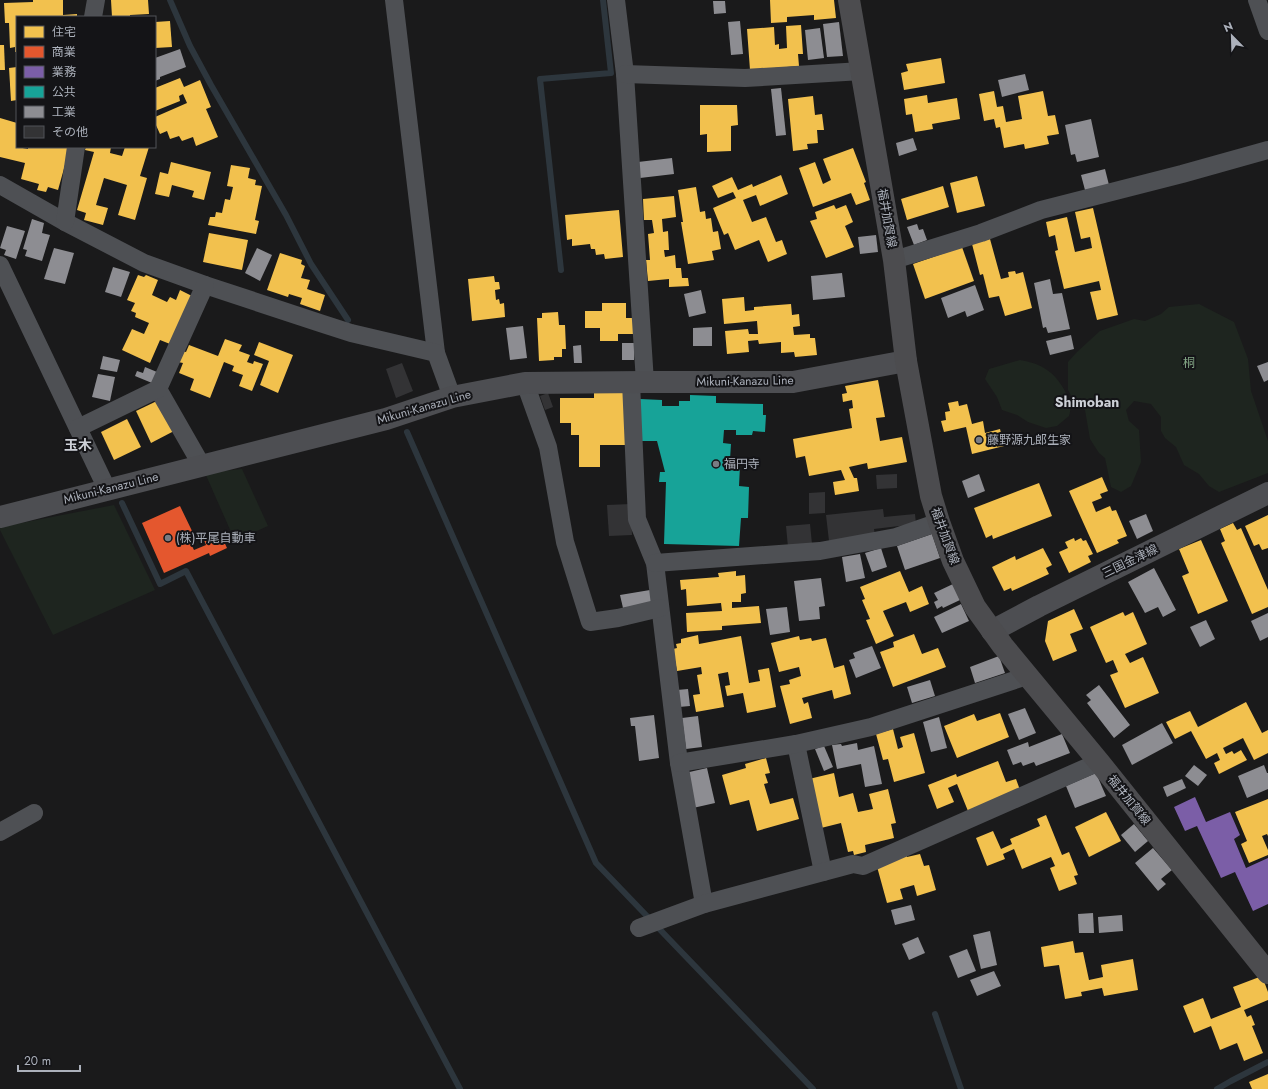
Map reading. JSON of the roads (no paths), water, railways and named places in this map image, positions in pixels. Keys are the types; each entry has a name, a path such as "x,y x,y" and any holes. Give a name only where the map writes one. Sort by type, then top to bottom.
{"main road":[{"name":"福井加賀線","path":"849,0 894,260 906,361 931,496 938,522 953,561 975,608 992,631 1268,973"},
{"name":"Mikuni-Kanazu Line","path":"0,517 386,419 452,397 525,383 793,382 906,361"},
{"name":"三国金津線","path":"992,631 1268,493"}],"street":[{"path":"93,16 96,0"},
{"path":"394,0 436,354 452,397"},
{"path":"616,0 625,74 638,382 637,519 656,563 679,763 704,904"},
{"path":"1257,0 1268,32"},
{"path":"625,74 745,78 862,71"},
{"path":"65,222 76,148"},
{"path":"894,260 981,233 1041,210 1182,174 1268,150"},
{"path":"0,185 65,222 144,263 205,285 351,333 436,354"},
{"path":"0,266 107,489"},
{"path":"78,428 158,389 205,285"},
{"path":"525,383 548,447 565,542 590,622 618,618 660,608"},
{"path":"158,389 202,466"},
{"path":"656,563 820,551 896,537 938,522"},
{"path":"679,763 796,744 871,727 1027,676"},
{"path":"796,744 823,872"},
{"path":"639,928 704,904 853,864 863,866 1099,762"},
{"path":"0,832 34,813"}],"waterway":[{"path":"170,0 190,46 211,85 286,215 311,264 348,320"},
{"path":"561,270 540,79 611,73 603,0"},
{"path":"407,432 596,863 813,1089"},
{"path":"122,503 160,584 186,571 460,1089"},
{"path":"935,1014 961,1089"},
{"path":"1217,1089 1268,1062"}],"place":[{"name":"藤野源九郎生家","path":"979,440"},
{"name":"福円寺","path":"716,464"},
{"name":"(株)平尾自動車","path":"168,538"}],"district":[{"name":"Shimoban","path":"1087,402"},
{"name":"玉木","path":"78,445"}],"park label":[{"name":"桐","path":"1189,363"}]}
